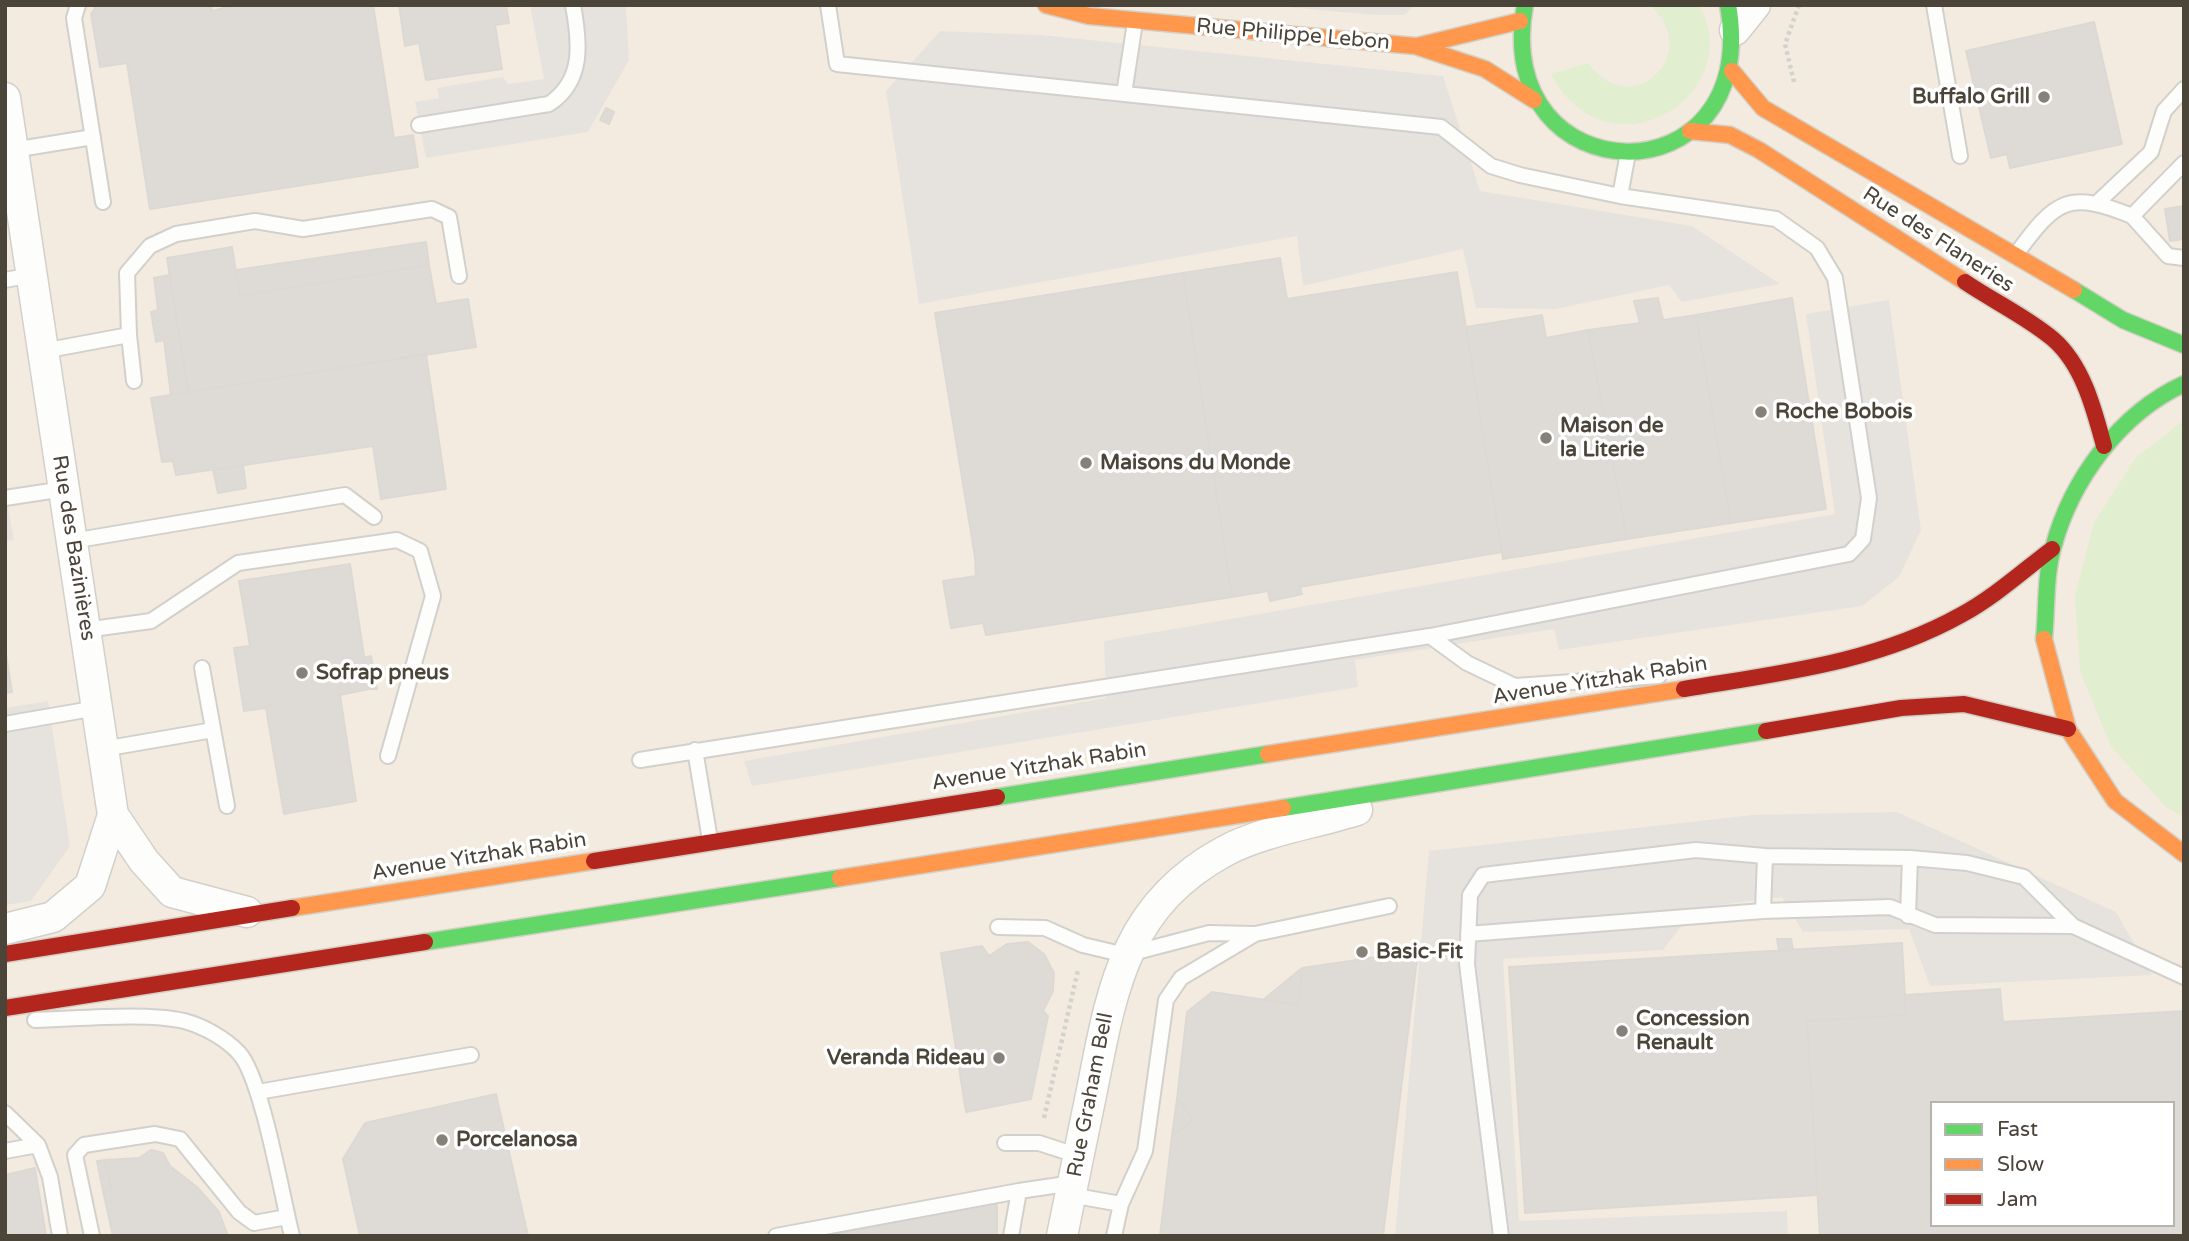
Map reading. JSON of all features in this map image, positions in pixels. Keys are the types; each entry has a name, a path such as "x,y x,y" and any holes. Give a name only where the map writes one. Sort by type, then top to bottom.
{"main road":[{"name":"Rue Philippe Lebon","path":"1046,5 1089,16 1415,47 1485,68 1534,100"},
{"name":"Rue Philippe Lebon","path":"1415,47 1522,13"},
{"path":"1522,13 1518,48 1523,75 1534,100 1552,122 1574,138 1600,149 1628,152 1661,147 1690,131 1716,105 1732,71 1732,18"},
{"name":"Rue des Flaneries","path":"1732,71 1763,108 2016,254 2123,320 2184,345"},
{"name":"Rue des Flaneries","path":"1690,131 1730,135 1759,150 2053,338 2076,364 2091,397 2104,446"},
{"path":"2184,384 2162,394 2104,446 2073,495 2052,549 2044,640 2067,729 2115,801 2184,854"},
{"name":"Avenue Yitzhak Rabin","path":"5,954 710,840 1449,725 1556,711 1842,663 1912,640 1964,614 2052,549"},
{"path":"5,1009 1675,747 1901,708 1964,704 2067,729"}],"street":[{"path":"1732,18 1755,5"},
{"name":"Rue des Bazinières","path":"5,98 13,150 18,278 43,351 113,816 144,861 172,892 258,915"},
{"name":"Rue Graham Bell","path":"1062,1236 1110,997 1125,955 1148,917 1172,889 1228,850 1444,782"},
{"path":"5,929 53,917 90,886 113,816"}],"lane":[{"path":"78,5 74,18 103,202"},
{"path":"419,125 549,104 565,93 576,67 580,40 573,5"},
{"path":"640,760 1430,636 1849,554 1863,539 1869,498 1835,278 1817,248 1776,219 1620,196 1491,166 1441,127 837,64 828,5"},
{"path":"1934,5 1960,156"},
{"path":"1124,94 1136,20"},
{"path":"2098,202 2151,152 2164,111 2184,89"},
{"path":"13,150 93,137"},
{"path":"1620,196 1628,152"},
{"path":"2132,216 2184,163"},
{"path":"2016,254 2046,215 2073,201 2098,202 2132,216 2168,256 2184,258"},
{"path":"134,381 129,335 128,274 150,247 176,234 255,221 303,229 432,209 449,217 459,276"},
{"path":"43,351 129,335"},
{"path":"5,498 64,489"},
{"path":"72,541 345,495 374,517"},
{"path":"85,630 151,621 238,563 397,540 420,551 433,596 388,757"},
{"path":"1430,636 1466,663 1515,686 1842,663"},
{"path":"202,668 227,806"},
{"path":"5,724 97,708"},
{"path":"103,749 214,730"},
{"path":"695,750 710,840"},
{"path":"1502,1236 1467,964 1470,895 1483,875 1696,850 1765,856 1910,858 1967,863 2024,877 2073,926 2184,977"},
{"path":"1763,911 1765,856"},
{"path":"1908,916 1910,858"},
{"path":"998,927 1045,928 1083,945 1125,955 1209,933 1255,934 1388,906"},
{"path":"1468,934 1763,911 1890,907 1935,925 2073,926"},
{"path":"1114,1236 1121,1204 1145,1151 1166,1000 1181,978 1255,934"},
{"path":"5,1021 128,1018 183,1021 215,1034 240,1054 258,1092 292,1236"},
{"path":"258,1092 471,1055"},
{"path":"5,1113 38,1145 50,1177 60,1236"},
{"path":"92,1236 75,1155 84,1145 155,1134 180,1139 239,1212 254,1223 287,1217"},
{"path":"1005,1143 1039,1143 1074,1178 1121,1204"},
{"path":"5,1151 38,1145"},
{"path":"776,1236 1019,1191 1074,1178"},
{"path":"1011,1236 1019,1191"}],"path":[{"path":"1780,117 1796,89 1785,44 1798,5"},
{"path":"1039,1143 1083,945"}],"shaded area":[{"path":"5,5 2184,5 2184,1236 5,1236"},
{"path":"530,5 626,5 629,60 588,132 426,158 415,102 439,98 437,88 503,77 508,84 544,79"},
{"path":"1265,5 1415,5 1404,15 1374,15"},
{"path":"940,31 1041,35 1443,76 1480,191 1692,226 1780,284 1682,302 1669,285 1556,309 1476,308 1463,249 1303,286 1297,236 919,304 886,91"},
{"path":"1889,300 1921,530 1899,577 1862,606 1559,650 1554,629 1355,660 1358,687 752,786 744,761 1106,698 1104,641 1835,514 1806,314"},
{"path":"5,491 14,540 5,541"},
{"path":"48,701 70,846 31,901 5,905 5,708"},
{"path":"1897,812 2116,912 2152,975 1930,986 1909,929 1803,932 1782,897 1695,908 1663,950 1503,959 1519,1221 1787,1211 1788,1236 1395,1236 1429,851 1752,815"}],"green space":[{"path":"1650,5 1699,5 1709,39 1705,69 1689,95 1665,114 1636,124 1605,122 1576,106 1551,74 1588,63 1605,80 1624,86 1641,84 1656,75 1666,61 1670,43 1665,24"},
{"path":"2184,420 2184,817 2166,807 2111,746 2080,671 2075,596 2094,523 2135,459"}],"building":[{"path":"97,5 211,5 212,11 236,5 373,5 394,138 413,135 418,167 150,209 127,63 100,67 91,14"},
{"path":"399,5 506,5 509,23 495,25 502,69 426,80 419,43 405,46"},
{"name":"Buffalo Grill","path":"2094,22 2122,144 2010,168 2007,154 1991,158 1966,51"},
{"path":"606,108 614,112 609,124 600,120"},
{"path":"2184,206 2184,239 2170,241 2165,209"},
{"path":"426,242 429,265 240,296 236,270"},
{"path":"232,247 240,296 429,265 436,304 468,299 476,347 188,392 167,258"},
{"path":"1280,258 1287,299 1457,272 1502,552 1300,587 1302,594 1270,601 1268,591 1232,597 1183,273"},
{"name":"Maisons du Monde","path":"1183,273 1232,597 986,635 983,623 951,628 943,581 976,576 935,313"},
{"path":"170,275 188,392 171,395 164,340 156,342 151,312 158,310 154,278"},
{"path":"1658,298 1663,320 1696,315 1731,523 1627,539 1588,330 1640,323 1634,301"},
{"name":"Roche Bobois","path":"1792,298 1826,509 1731,523 1696,315"},
{"name":"Maison de la Literie","path":"1542,315 1546,338 1588,330 1627,539 1503,559 1466,327"},
{"path":"426,354 446,489 381,499 373,446 176,475 173,461 162,462 151,398"},
{"path":"243,465 246,488 218,493 213,470"},
{"name":"Sofrap pneus","path":"350,564 369,689 340,695 356,801 284,814 266,708 244,711 234,648 250,646 239,581"},
{"path":"5,648 12,692 5,693"},
{"path":"371,656 377,689 369,689 364,658"},
{"path":"1777,939 1791,939 1793,950 1779,951"},
{"name":"Veranda Rideau","path":"1028,942 1044,954 1054,973 1053,991 1043,1011 1048,1016 1031,1099 966,1112 941,953 982,946 989,956 1007,944"},
{"path":"1902,943 1906,1015 1807,1021 1818,1195 1525,1213 1509,967"},
{"path":"1418,951 1383,1236 1160,1236 1172,1136 1193,1120 1177,1099 1187,1012 1212,992 1299,1005 1302,968"},
{"path":"1302,968 1299,1005 1263,1000"},
{"path":"2000,989 2003,1022 2184,1011 2184,1236 1820,1236 1807,1021 1906,1015 1905,995"},
{"path":"496,1094 528,1236 360,1236 343,1159 365,1123"},
{"path":"1177,1099 1193,1120 1172,1136"},
{"path":"151,1150 163,1153 170,1166 197,1187 219,1212 228,1236 113,1236 103,1191 111,1189 105,1160 139,1158"},
{"path":"105,1160 111,1189 103,1191 97,1161"},
{"path":"35,1168 46,1236 5,1236 5,1175"},
{"path":"997,1201 997,1236 825,1236"}],"traffic: fast":[{"path":"1525,5 1525,68 1547,114 1583,142 1626,152 1670,143 1706,116 1728,70 1728,5"},
{"path":"2074,290 2123,320 2184,345"},
{"path":"2044,639 2050,559 2061,523 2085,474 2101,451 2139,412 2184,384"},
{"path":"1283,808 1766,731"},
{"path":"997,797 1268,754"},
{"path":"425,942 840,878"}],"traffic: slow":[{"path":"1046,5 1089,16 1415,46 1485,69 1534,100"},
{"path":"1417,46 1520,21"},
{"path":"1732,71 1763,108 2074,290"},
{"path":"1690,131 1730,135 1759,150 1965,282"},
{"path":"2044,639 2068,729 2115,801 2184,854"},
{"path":"1268,754 1684,689"},
{"path":"840,878 1283,808"},
{"path":"292,908 594,861"}],"traffic: jam":[{"path":"1965,282 2032,323 2063,350 2086,388 2104,446"},
{"path":"1684,689 1826,664 1895,645 1973,608 2052,549"},
{"path":"1766,731 1901,708 1964,704 2068,729"},
{"path":"594,861 997,797"},
{"path":"5,954 292,908"},
{"path":"5,1008 425,942"}],"place":[{"name":"Buffalo Grill","path":"2044,97"},
{"name":"Roche Bobois","path":"1761,412"},
{"name":"Maison de la Literie","path":"1546,438"},
{"name":"Maisons du Monde","path":"1086,463"},
{"name":"Sofrap pneus","path":"302,673"},
{"name":"Basic-Fit","path":"1362,952"},
{"name":"Concession Renault","path":"1622,1031"},
{"name":"Veranda Rideau","path":"999,1058"},
{"name":"Porcelanosa","path":"442,1140"}]}
